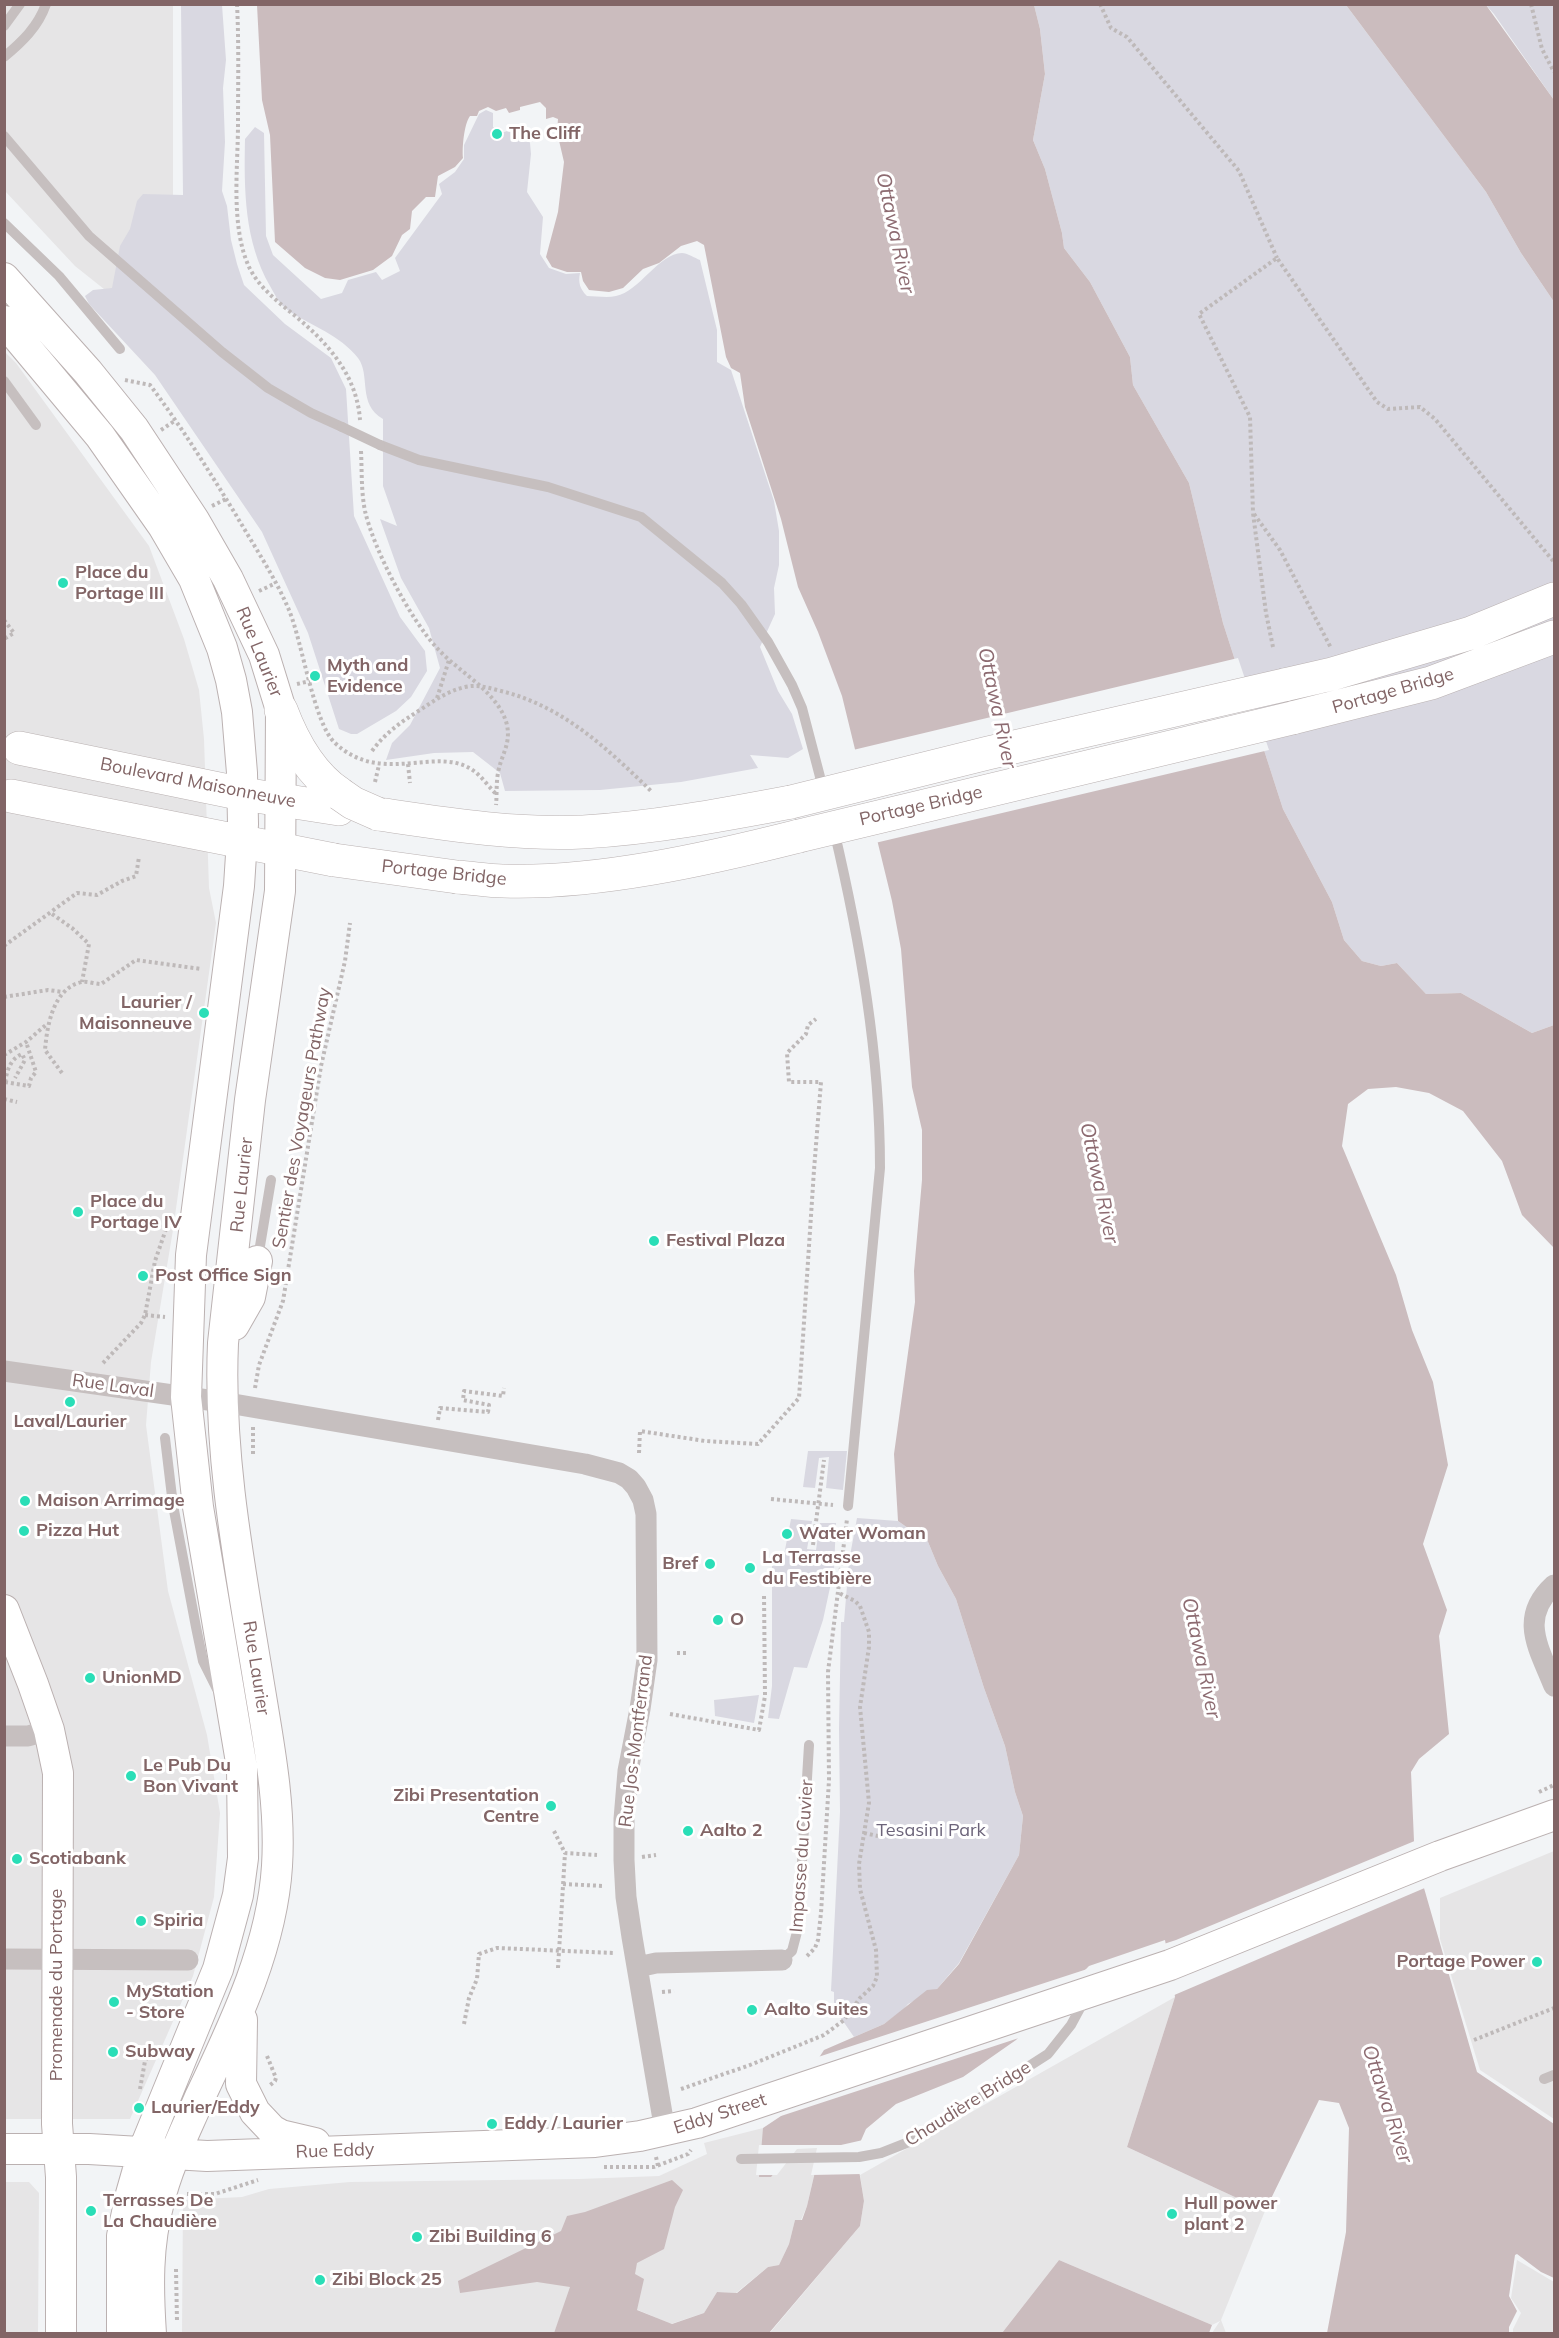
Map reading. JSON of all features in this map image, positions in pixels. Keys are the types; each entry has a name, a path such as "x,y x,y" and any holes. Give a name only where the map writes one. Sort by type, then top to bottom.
{"main road":[{"name":"Rue Laurier","path":"4,278 88,372 134,429 194,520 228,579 287,697 281,801 309,855 280,891 250,1100 223,1343 222,1402 235,1527 273,1776 277,1826 277,1867 272,1908 260,1952 242,2002 174,2156 159,2202 153,2229 149,2294 164,2330"},
{"name":"Rue Laurier","path":"4,321 100,436 163,526 194,579 222,648 231,680 237,712 243,794 242,842 233,934 193,1232 186,1397 198,1507 242,1768 243,1858 238,1895 218,1969 143,2152 126,2215 122,2236 123,2334"},
{"name":"Portage Bridge","path":"378,814 510,831 582,832 680,822 790,802 988,753 1284,686 1353,668 1471,633 1554,599"},
{"name":"Portage Bridge","path":"309,855 457,877 504,881 574,879 666,865 799,836 1431,683 1554,637"},
{"path":"287,697 291,737 339,802"},
{"name":"Boulevard Maisonneuve","path":"19,748 281,801 339,802 378,814"},
{"path":"10,796 309,855"},
{"path":"223,1343 250,1297 257,1262"},
{"name":"Promenade du Portage","path":"4,1610 49,1730 56,1756 59,1791 57,2124 60,2149 62,2334"},
{"path":"1088,1993 1170,1965 1437,1857 1554,1815"},
{"name":"Eddy Street","path":"661,2144 697,2123 1088,1993"},
{"path":"242,2002 241,2084 255,2112 281,2136 348,2150"},
{"name":"Rue Eddy","path":"4,2149 143,2152 174,2156 595,2142 661,2144"}],"street":[{"name":"Rue Laval","path":"4,1371 222,1402"},
{"name":"Rue Jos-Montferrand","path":"222,1402 554,1458 620,1473 636,1487 643,1500 646,1514 647,1660 628,1771 624,1829 626,1897 638,1967 661,2144"},
{"path":"1554,1585 1537,1606 1533,1623 1537,1644 1554,1686"},
{"path":"4,1736 28,1736 49,1730"},
{"path":"4,1959 188,1960"},
{"path":"638,1967 656,1963 783,1960"}],"lane":[{"path":"4,26 20,4"},
{"path":"4,57 26,38 43,14 46,4"},
{"path":"4,136 89,236 268,388 342,428 419,460 548,487 641,517 702,565 741,604 768,642 792,685 811,737 841,861 872,1028 880,1134 880,1168 848,1506"},
{"path":"4,223 59,276 120,349"},
{"path":"4,381 36,425"},
{"path":"257,1262 271,1180"},
{"path":"165,1438 173,1505 203,1661 233,1720"},
{"name":"Impasse du Cuvier","path":"783,1960 792,1951 798,1929 809,1745"},
{"name":"Chaudière Bridge","path":"741,2159 851,2157 881,2153 924,2135 1048,2054 1071,2025 1088,1993"}],"path":[{"path":"237,4 239,234 250,269 269,295 315,332 338,359 356,396 360,422"},
{"path":"1100,4 1111,28 1127,37 1239,171 1277,258 1377,402 1388,409 1420,407 1435,419 1554,562"},
{"path":"1531,4 1542,49 1554,72"},
{"path":"1272,647 1253,513 1250,417 1199,314 1277,258"},
{"path":"121,379 150,385 176,420 264,561 289,610 322,723 334,742 356,759 379,765 450,762 473,770 496,795"},
{"path":"160,430 176,420"},
{"path":"361,444 361,484 369,527 384,562 422,631 496,704 507,725 506,753 497,776 496,806"},
{"path":"211,507 226,499"},
{"path":"1253,513 1280,550 1334,653"},
{"path":"256,592 274,584"},
{"path":"4,620 14,633 4,639"},
{"path":"436,698 449,660"},
{"path":"287,697 310,681"},
{"path":"372,752 382,738 398,724 436,698 460,688 479,686 518,695 560,714 597,740 652,792"},
{"path":"408,764 410,783"},
{"path":"375,782 379,765"},
{"path":"486,805 508,806"},
{"path":"4,946 52,914 77,893 97,895 136,876 140,857"},
{"path":"52,914 72,928 88,944 82,982"},
{"name":"Sentier des Voyageurs Pathway","path":"255,1386 259,1365 283,1301 321,1066 345,961 350,923"},
{"path":"4,998 48,990 63,992 82,982 101,984 136,960 201,969"},
{"path":"4,1055 27,1042 47,1024 63,992"},
{"path":"639,1453 640,1431 705,1441 758,1444 799,1398 821,1082 789,1082 787,1053 806,1034 808,1025 816,1019"},
{"path":"47,1024 45,1050 62,1073"},
{"path":"15,1078 25,1060 22,1054 12,1062 5,1082 29,1086 36,1072 27,1042"},
{"path":"4,1099 17,1102"},
{"path":"103,1363 141,1323 145,1315 155,1261 166,1229"},
{"path":"145,1315 166,1317"},
{"path":"435,1438 440,1408 488,1412 489,1405 463,1400 464,1391 503,1396 504,1388"},
{"path":"813,1545 824,1460"},
{"path":"771,1499 848,1506 828,1672 829,1780 818,1940 810,1954 783,1960"},
{"path":"670,1714 759,1730 765,1696 764,1593"},
{"path":"681,2089 750,2065 824,2035 839,2024 873,1986 877,1977 876,1950 860,1889 860,1864 869,1803 860,1707 869,1632 860,1606 839,1593"},
{"path":"677,1653 687,1653"},
{"path":"554,1831 566,1853 558,1968"},
{"path":"864,1833 878,1836"},
{"path":"566,1853 597,1855"},
{"path":"563,1884 604,1886"},
{"path":"464,2024 469,1998 477,1979 479,1953 496,1948 614,1953"},
{"path":"662,1992 674,1991"},
{"path":"1474,2040 1554,2008"},
{"path":"146,2092 140,2089 145,2061 151,2051"},
{"path":"658,2166 661,2144"},
{"path":"180,2194 215,2194"},
{"path":"164,2330 176,2267"}],"shaded area":[{"path":"4,5 173,5 173,209 114,297 75,266 5,191"},
{"path":"4,351 16,363 149,546 184,639 199,690 204,739 209,888 216,923 173,1230 151,1362 146,1425 168,1591 207,1735 220,1813 214,1897 193,1976 130,2119 5,2119"},
{"path":"1554,1851 1554,2119 1480,2070 1440,1939 1440,1898"},
{"path":"1175,1997 1127,2147 1265,2211 1221,2320 1226,2333 1212,2333 1220,2321 1212,2325 1059,2260 1002,2333 769,2334 860,2226 864,2201 860,2175"},
{"path":"763,2128 796,2146 821,2145 807,2206 801,2220 795,2220 789,2244 779,2265 768,2267 736,2293 717,2292 704,2313 671,2324 638,2310 566,2302 554,2333 182,2334 183,2200 242,2197 269,2189 350,2182 659,2176 707,2154 704,2143"},
{"path":"5,2182 29,2182 39,2193 38,2333 5,2333"},
{"path":"1517,2260 1554,2282 1554,2333 1513,2333 1521,2313 1511,2298"}],"green space":[{"path":"181,5 222,5 226,60 223,88 225,142 222,191 227,206 231,240 244,285 285,324 331,358 346,389 354,516 400,617 425,651 427,671 411,697 396,711 357,734 339,729 308,633 262,532 155,375 89,304 85,296 93,290 112,288 120,246 130,229 137,201 143,194 183,195"},
{"path":"1034,5 1346,5 1486,192 1521,253 1554,302 1554,1025 1532,1033 1461,993 1426,994 1397,963 1381,966 1362,961 1344,940 1332,902 1283,809 1223,623 1189,483 1133,385 1130,357 1090,282 1064,248 1045,169 1033,140 1045,74 1040,29"},
{"path":"1486,5 1554,5 1554,100 1494,14"},
{"path":"486,110 493,113 493,127 501,133 523,126 530,143 531,154 527,192 543,217 540,254 549,268 566,274 580,273 580,286 587,296 613,297 624,293 633,288 665,259 674,255 684,253 700,260 717,330 717,362 731,370 774,501 779,531 779,565 774,588 775,614 760,647 778,691 792,714 803,749 788,758 750,755 758,768 681,782 600,790 505,791 500,773 473,752 434,753 386,760 392,743 410,725 440,668 429,628 401,578 380,519 397,526 383,486 383,419 370,406 362,365 358,358 343,343 285,308 276,297 261,269 247,214 245,139 255,127 264,133 266,236 273,255 321,299 342,293 348,280 376,272 382,280 400,271 395,258 442,194 439,184 455,172 464,159 464,145 479,114"},
{"path":"808,1451 847,1451 843,1490 826,1488 829,1457 819,1458 815,1488 803,1487"},
{"name":"Tesasini Park","path":"857,1518 898,1521 915,1533 926,1537 938,1566 956,1599 1005,1746 1023,1816 1019,1855 959,1963 937,1989 908,2004 884,2024 854,2037 834,2008 834,1992 831,1991 840,1812 841,1622 844,1622 849,1561"},
{"path":"791,1519 812,1521 807,1549 816,1550 820,1523 836,1523 834,1569 823,1620 807,1668 794,1667 779,1719 768,1718 772,1686 772,1560 783,1560"},
{"path":"759,1695 754,1723 715,1716 714,1700"}],"water":[{"name":"Ottawa River","path":"257,5 1034,5 1040,29 1045,74 1033,140 1045,169 1064,248 1090,282 1130,357 1133,385 1189,483 1223,623 1283,809 1332,902 1344,940 1362,961 1381,966 1397,963 1426,994 1461,993 1532,1033 1554,1025 1554,1248 1522,1215 1502,1161 1463,1111 1429,1093 1396,1087 1368,1089 1348,1104 1342,1146 1396,1275 1412,1330 1433,1382 1448,1465 1423,1544 1447,1610 1439,1636 1449,1734 1419,1759 1411,1772 1414,1841 1424,1888 1477,2072 1554,2124 1554,2278 1541,2272 1517,2254 1515,2255 1509,2296 1517,2311 1509,2327 1509,2333 1327,2333 1346,2232 1349,2128 1339,2103 1319,2100 1265,2211 1127,2147 1175,1997 1165,1940 1089,1966 1016,2040 963,2077 896,2104 866,2129 856,2152 864,2201 860,2226 769,2333 554,2333 570,2287 537,2282 460,2293 458,2281 561,2231 567,2216 585,2212 672,2180 683,2190 675,2207 664,2249 637,2263 635,2274 644,2279 637,2310 672,2324 704,2313 717,2292 737,2293 768,2267 779,2265 789,2244 795,2220 802,2220 807,2206 821,2146 796,2146 771,2177 759,2177 763,2128 781,2116 824,2050 884,2024 927,1990 937,1989 959,1964 1019,1855 1023,1816 1005,1746 956,1599 938,1566 926,1537 915,1533 898,1521 894,1454 915,1302 914,1271 922,1180 922,1130 912,1087 901,949 892,901 842,696 798,587 781,519 745,407 740,373 731,368 726,357 704,245 697,241 681,246 659,263 643,269 623,288 609,292 589,290 583,281 581,272 567,272 552,267 546,257 558,212 564,162 557,132 558,119 553,117 546,119 546,108 540,102 520,107 520,110 509,113 506,108 496,111 488,107 479,111 477,116 470,116 463,142 463,158 455,167 438,176 435,197 426,197 412,211 410,229 402,235 392,256 373,270 340,280 325,278 305,268 275,242 270,135 262,100"},
{"path":"1346,5 1486,5 1554,100 1554,302 1521,253 1486,192"},
{"path":"1059,2260 1212,2325 1209,2333 1002,2333"}],"pier":[{"path":"1238,658 1269,750 875,843 853,750"},
{"path":"1417,1840 1427,1887 1172,1996 1163,1944"},
{"path":"1090,1968 1025,2036 781,2116 780,2112 815,2058"},
{"path":"863,2140 859,2152 862,2174 811,2175 817,2148 797,2149 777,2175 756,2175 759,2145 841,2145"}],"place":[{"name":"The Cliff","path":"497,134"},
{"name":"Place du Portage III","path":"63,583"},
{"name":"Myth and Evidence","path":"315,676"},
{"name":"Laurier / Maisonneuve","path":"204,1013"},
{"name":"Place du Portage IV","path":"78,1212"},
{"name":"Festival Plaza","path":"654,1241"},
{"name":"Post Office Sign","path":"143,1276"},
{"name":"Laval/Laurier","path":"70,1402"},
{"name":"Maison Arrimage","path":"25,1501"},
{"name":"Pizza Hut","path":"24,1531"},
{"name":"Water Woman","path":"787,1534"},
{"name":"Bref","path":"710,1564"},
{"name":"La Terrasse du Festibière","path":"750,1568"},
{"name":"O","path":"718,1620"},
{"name":"UnionMD","path":"90,1678"},
{"name":"Le Pub Du Bon Vivant","path":"131,1776"},
{"name":"Zibi Presentation Centre","path":"551,1806"},
{"name":"Aalto 2","path":"688,1831"},
{"name":"Scotiabank","path":"17,1859"},
{"name":"Spiria","path":"141,1921"},
{"name":"Portage Power","path":"1537,1962"},
{"name":"MyStation - Store","path":"114,2002"},
{"name":"Aalto Suites","path":"752,2010"},
{"name":"Subway","path":"113,2052"},
{"name":"Laurier/Eddy","path":"139,2108"},
{"name":"Eddy / Laurier","path":"492,2124"},
{"name":"Terrasses De La Chaudière","path":"91,2211"},
{"name":"Hull power plant 2","path":"1172,2214"},
{"name":"Zibi Building 6","path":"417,2237"},
{"name":"Zibi Block 25","path":"320,2280"}]}
